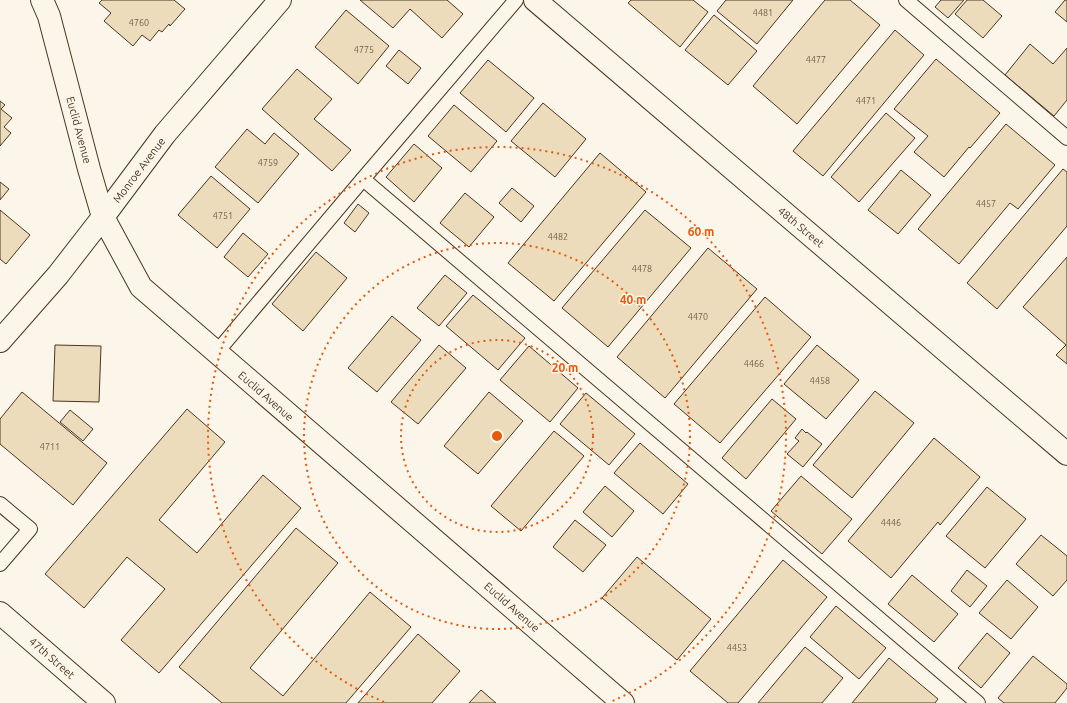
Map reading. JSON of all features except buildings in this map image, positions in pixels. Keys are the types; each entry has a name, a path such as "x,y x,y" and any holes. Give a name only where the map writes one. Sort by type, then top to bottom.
{"street":[{"name":"Euclid Avenue","path":"42,0 49,16 103,217 141,287 623,703"},
{"name":"Monroe Avenue","path":"0,341 58,275 165,134 280,0"},
{"name":"48th Street","path":"535,0 1067,454"},
{"name":"47th Street","path":"0,613 104,703"}],"lane":[{"path":"216,353 362,179 516,0"},
{"path":"906,0 1067,138"},
{"path":"362,179 978,703"},
{"path":"0,504 30,529 0,564"}]}
